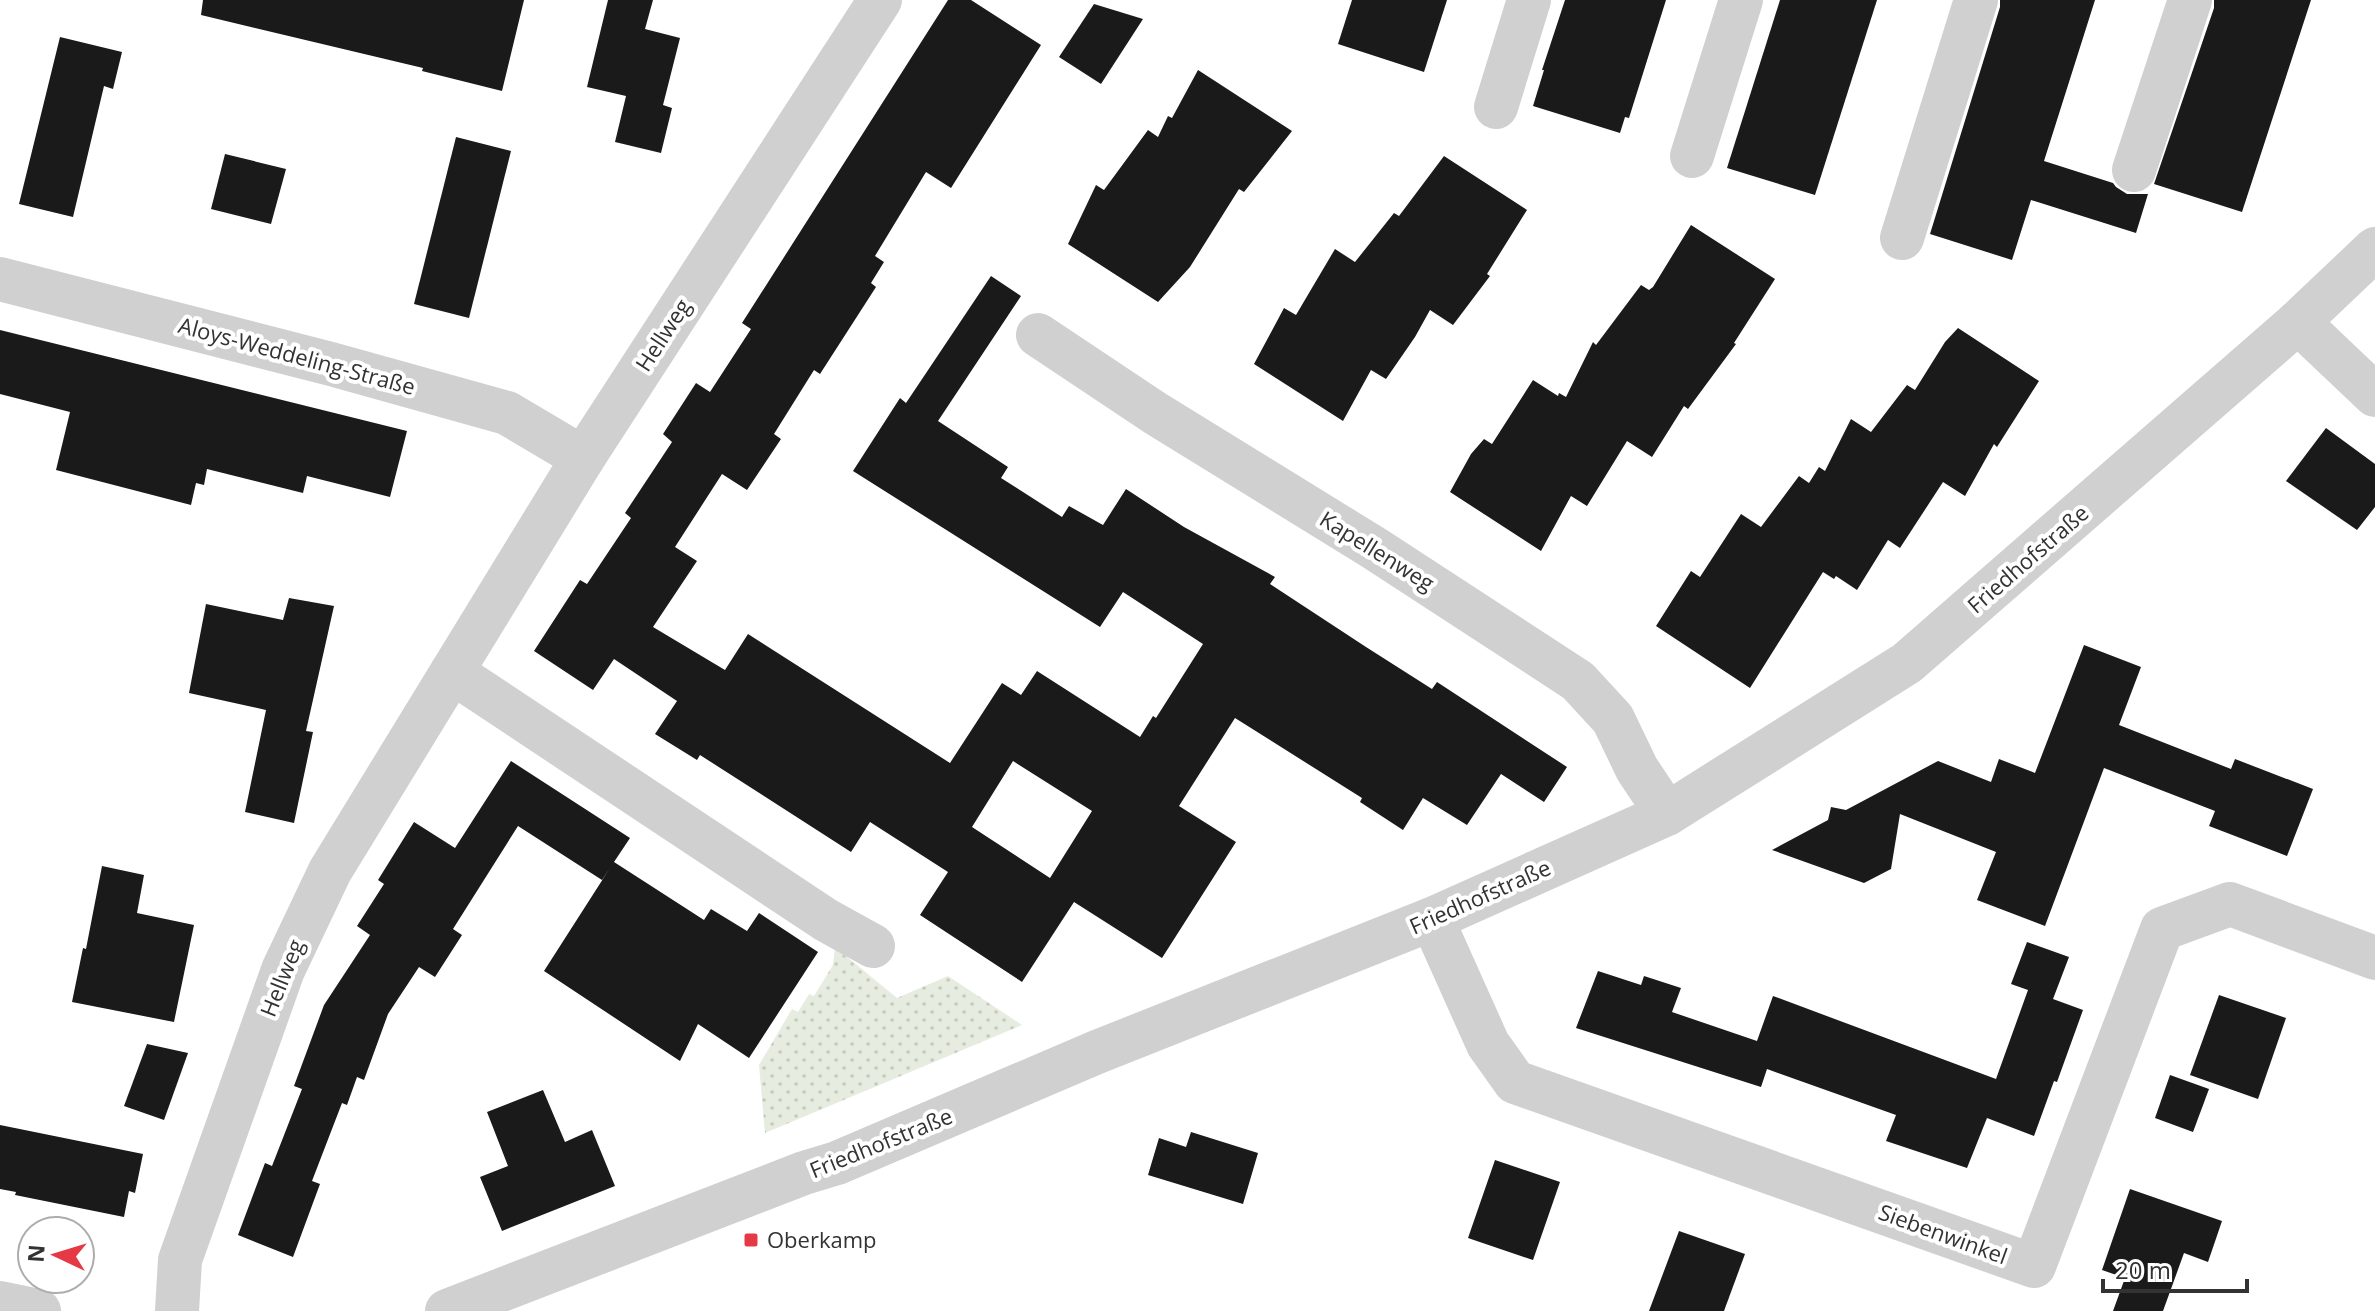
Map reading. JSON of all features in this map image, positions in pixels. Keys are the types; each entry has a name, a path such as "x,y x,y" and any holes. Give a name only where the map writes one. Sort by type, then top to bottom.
{"street":[{"name":"Hellweg","path":"177,1311 180,1260 283,970 330,871 583,458 880,0"},
{"path":"1496,107 1529,0"},
{"path":"1692,156 1741,0"},
{"path":"1902,238 1976,0"},
{"path":"2134,170 2190,0"},
{"name":"Friedhofstraße","path":"447,1311 837,1163 1097,1052 1432,919 1667,814 1907,663 2298,322 2375,249"},
{"name":"Aloys-Weddeling-Straße","path":"0,279 331,364 507,413 583,458"},
{"path":"2298,322 2375,395"},
{"name":"Kapellenweg","path":"1038,335 1155,413 1374,548 1578,681 1613,719 1637,769 1667,814"},
{"path":"452,672 826,920 873,946"},
{"name":"Siebenwinkel","path":"1432,919 1488,1044 1515,1082 2034,1266 2162,929 2230,904 2375,958"},
{"path":"0,1303 39,1311"}],"shaded area":[{"path":"835,947 897,998 948,976 1022,1025 765,1133 759,1065 792,1009 798,1012 809,994 814,996 833,965"}],"building":[{"path":"203,0 524,0 502,91 422,71 423,68 201,15"},
{"path":"608,0 653,0 645,29 680,38 663,105 672,108 661,153 615,142 626,96 587,87"},
{"path":"948,0 971,0 1041,45 951,188 926,172 875,256 884,262 871,283 876,287 820,374 814,370 774,434 781,439 747,490 722,474 675,547 697,561 653,627 725,670 748,634 950,763 1002,683 1021,695 1037,671 1140,737 1153,716 1156,718 1203,644 1123,592 1100,627 853,471 900,398 906,403 991,276 1021,296 938,421 1008,467 1001,478 1062,517 1069,506 1103,525 1126,489 1184,527 1275,577 1270,584 1432,689 1437,682 1567,767 1544,802 1501,774 1467,825 1423,798 1403,830 1360,802 1362,798 1235,718 1179,806 1236,842 1162,958 1074,902 1022,982 920,915 948,872 870,822 851,852 700,755 697,760 655,734 677,701 614,659 593,690 534,651 580,580 587,584 631,518 625,513 672,442 663,434 696,383 710,392 751,329 742,323","holes":["1013,761 1092,811 1050,878 972,827"]},
{"path":"1352,0 1447,0 1424,72 1338,44"},
{"path":"1565,0 1666,0 1629,118 1625,117 1620,133 1533,106"},
{"path":"1780,0 1877,0 1815,195 1727,168"},
{"path":"2000,0 2095,0 2044,161 2113,183 2127,194 2148,194 2136,233 2031,200 2012,260 1930,234"},
{"path":"2214,0 2311,0 2242,212 2154,184 2214,8"},
{"path":"1094,4 1143,19 1101,84 1059,57"},
{"path":"60,37 122,52 113,89 104,86 73,217 19,204"},
{"path":"1198,70 1292,131 1244,192 1239,189 1190,267 1158,302 1068,244 1096,185 1104,190 1148,130 1158,137"},
{"path":"456,137 511,151 469,318 414,304"},
{"path":"225,154 286,169 271,224 211,209"},
{"path":"1444,156 1527,210 1487,274 1490,276 1453,325 1430,310 1386,379 1371,370 1343,421 1254,364 1284,308 1296,315 1335,249 1355,262 1394,213 1399,216"},
{"path":"1691,225 1775,279 1736,344 1688,409 1684,406 1652,457 1627,441 1587,506 1571,496 1541,551 1450,492 1471,454 1484,439 1492,444 1533,380 1558,396 1559,393 1566,397 1593,342 1596,345 1641,285 1649,290 1653,287"},
{"path":"1958,328 2039,381 1997,447 1994,444 1965,496 1943,482 1900,548 1888,540 1857,590 1836,576 1834,579 1823,572 1750,688 1656,626 1691,571 1700,577 1741,514 1761,527 1799,476 1809,483 1819,467 1825,471 1851,419 1871,432 1907,385 1915,390 1945,342"},
{"path":"0,330 407,431 390,497 307,476 303,493 207,469 204,485 196,483 191,505 56,470 70,412 0,394"},
{"path":"2326,428 2375,464 2375,507 2357,530 2286,481"},
{"path":"289,598 334,606 306,731 313,732 294,823 245,812 266,710 189,693 206,604 283,620"},
{"path":"2084,645 2141,667 2119,725 2231,769 2235,759 2313,789 2287,856 2209,826 2215,811 2104,768 2045,926 1977,900 1996,852 1900,814 1891,869 1864,883 1772,850 1828,820 1831,807 1846,810 1938,761 1991,782 1999,759 2035,773"},
{"path":"511,761 630,838 614,862 704,920 711,909 747,931 759,913 818,952 749,1058 698,1024 680,1061 544,971 610,868 602,880 518,826 453,929 462,935 435,977 419,967 388,1014 364,1080 357,1077 347,1105 342,1103 312,1181 320,1184 293,1257 238,1235 265,1163 272,1166 302,1089 294,1086 324,1005 370,935 357,926 384,884 378,880 414,822 455,848"},
{"path":"102,866 144,875 137,913 194,925 174,1022 72,1002"},
{"path":"2027,942 2069,957 2053,999 2083,1010 2034,1136 1987,1118 1967,1168 1886,1141 1896,1115 1767,1069 1761,1087 1576,1028 1598,971 1641,985 1644,976 1681,988 1672,1012 1757,1041 1773,996 1996,1079 2028,990 2011,984"},
{"path":"2219,995 2286,1018 2258,1099 2190,1075"},
{"path":"147,1044 188,1053 164,1120 124,1106"},
{"path":"2170,1075 2209,1089 2193,1132 2155,1118"},
{"path":"543,1090 565,1142 592,1130 615,1186 502,1231 480,1177 508,1166 487,1112"},
{"path":"0,1125 143,1154 135,1193 129,1191 124,1217 15,1195 16,1192 0,1189"},
{"path":"1191,1132 1258,1153 1243,1204 1148,1175 1159,1138 1186,1147"},
{"path":"1495,1160 1560,1182 1533,1260 1468,1238"},
{"path":"2130,1189 2222,1221 2208,1262 2184,1253 2163,1311 2113,1311 2125,1278 2102,1270"},
{"path":"1679,1231 1745,1254 1724,1311 1649,1311"}],"place":[{"name":"Oberkamp","path":"751,1240"}]}
